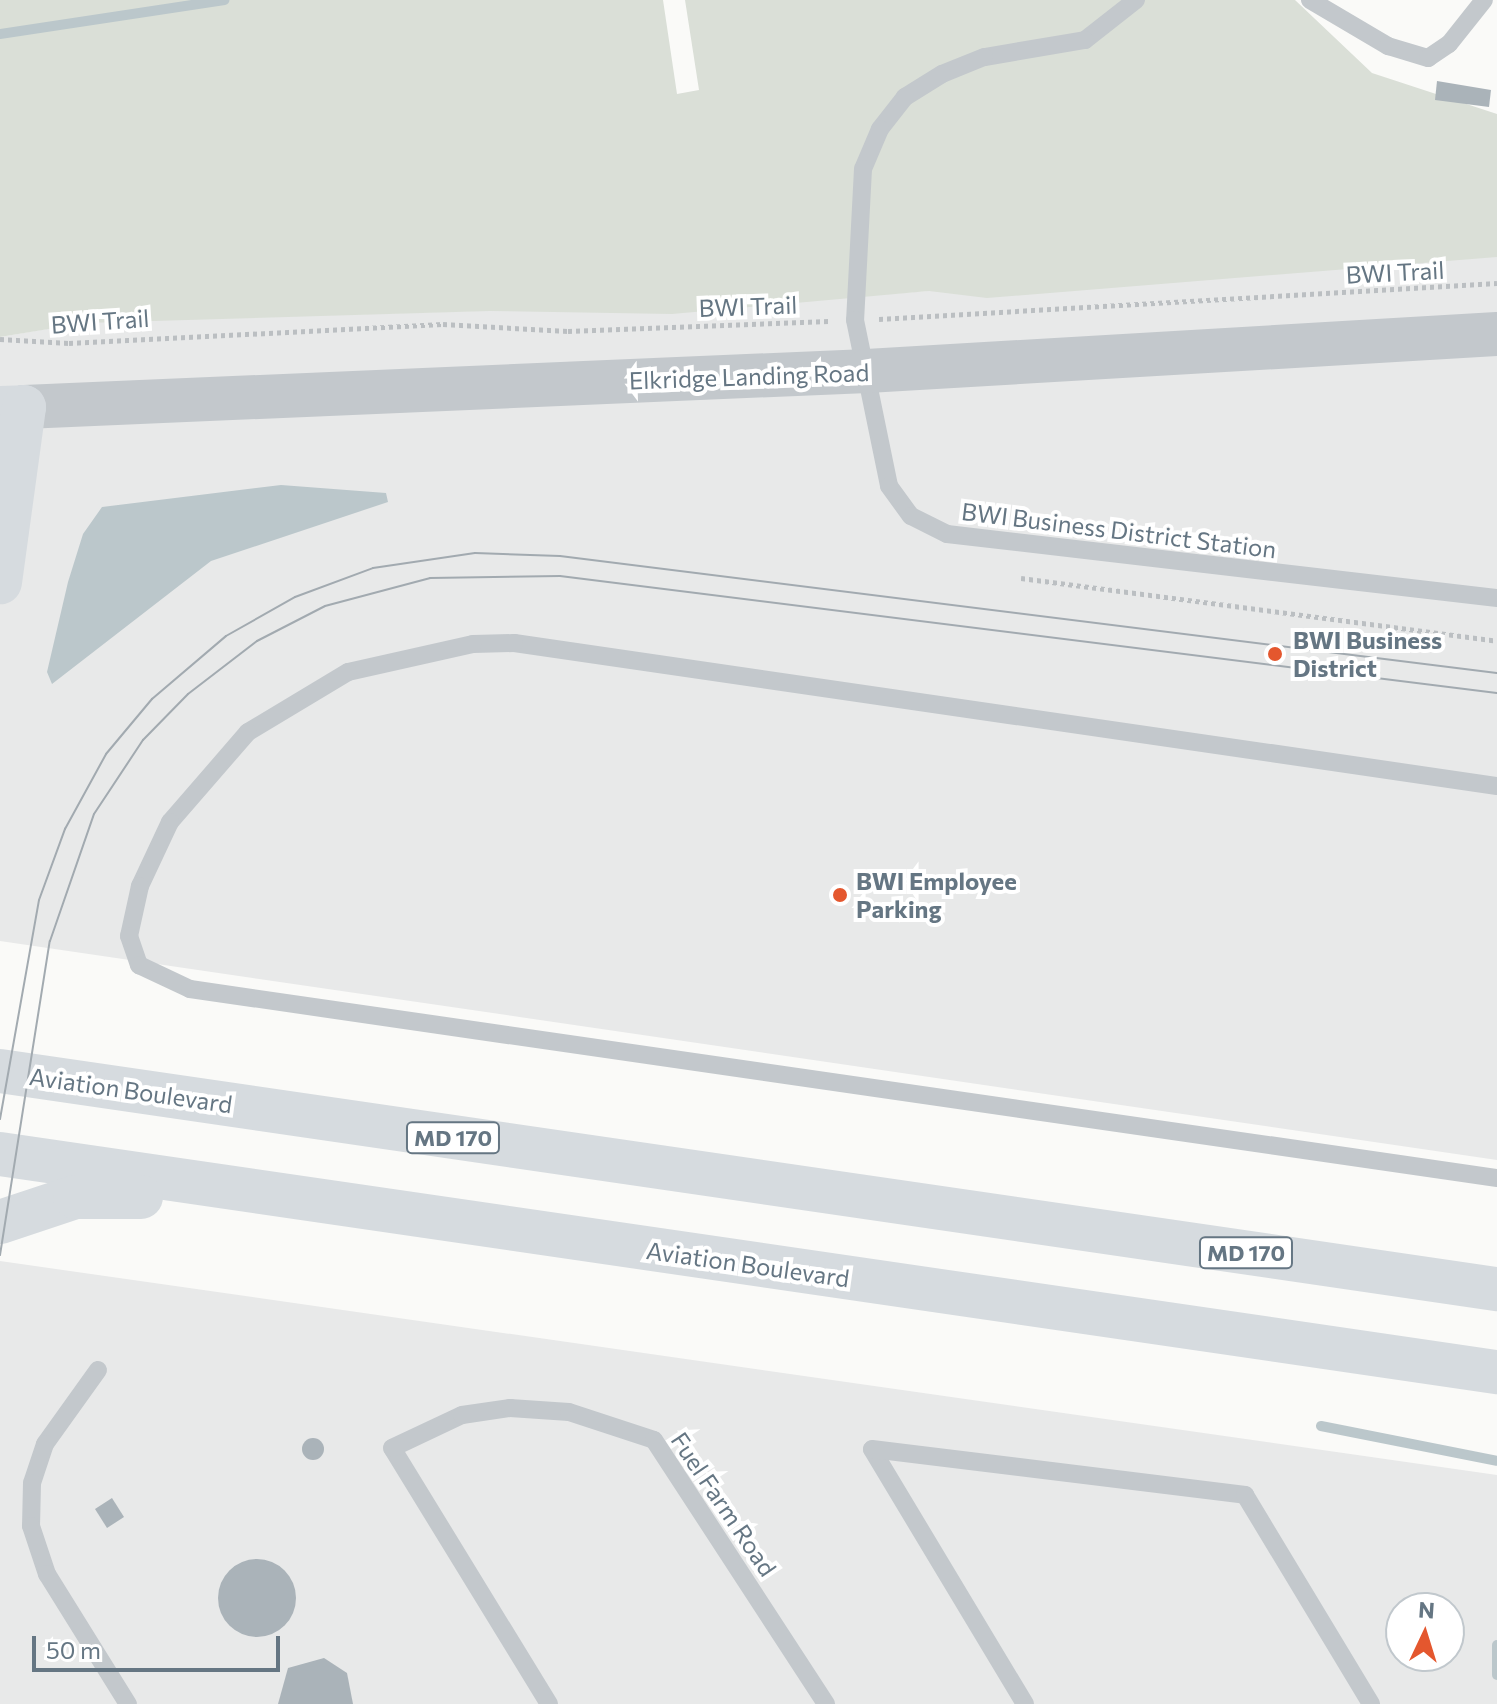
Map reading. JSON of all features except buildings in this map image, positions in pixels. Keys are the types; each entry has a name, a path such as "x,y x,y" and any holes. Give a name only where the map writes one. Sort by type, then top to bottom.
{"main road":[{"path":"0,582 12,408"},
{"name":"Aviation Boulevard","path":"0,1071 1497,1289"},
{"name":"Aviation Boulevard","path":"0,1154 1497,1372"},
{"path":"0,1222 75,1197 313,1201"}],"street":[{"name":"Elkridge Landing Road","path":"12,408 867,371 1497,334"}],"lane":[{"name":"BWI Business District Station","path":"1136,0 1085,40 984,57 905,97 863,169 855,320 889,486 911,516 947,534 1488,597"},
{"path":"1310,0 1388,46 1428,58 1449,44 1484,0"},
{"path":"1497,786 514,643 473,644 348,672 248,732 170,822 140,886 129,936 139,965 190,989 1497,1178"},
{"path":"98,1370 45,1444 32,1483 31,1526 47,1574 128,1704"},
{"name":"Fuel Farm Road","path":"549,1704 392,1448 462,1415 510,1408 569,1412 641,1432 660,1445 826,1704"},
{"path":"1025,1704 872,1449 1245,1495 1371,1704"}],"path":[{"name":"BWI Trail","path":"0,339 69,343 443,324 568,331 855,320 1497,283"},
{"path":"1021,578 1497,641"}],"shaded area":[{"path":"0,0 663,0 677,94 699,90 685,0 1295,0 1372,73 1497,114 1497,257 987,298 929,291 672,314 490,311 85,323 0,337"},
{"path":"1497,247 1497,1160 0,941 0,337 87,322 785,302"},
{"path":"281,485 386,493 388,502 211,561 52,684 47,672 68,582 83,534 102,507"},
{"path":"0,1261 1497,1475 1497,1704 0,1704"}],"waterway":[{"path":"0,34 224,0"},
{"path":"1321,1426 1497,1461"},
{"path":"1497,1645 1497,1675"}],"tram line":[{"path":"0,1119 39,900 65,829 106,754 152,699 226,636 295,597 373,568 475,553 560,556 1497,673"},
{"path":"0,1255 50,941 94,814 143,740 188,694 257,641 325,606 430,578 560,576 1497,693"}],"place":[{"name":"BWI Business District","path":"1275,654"},
{"name":"BWI Employee Parking","path":"840,895"}]}
